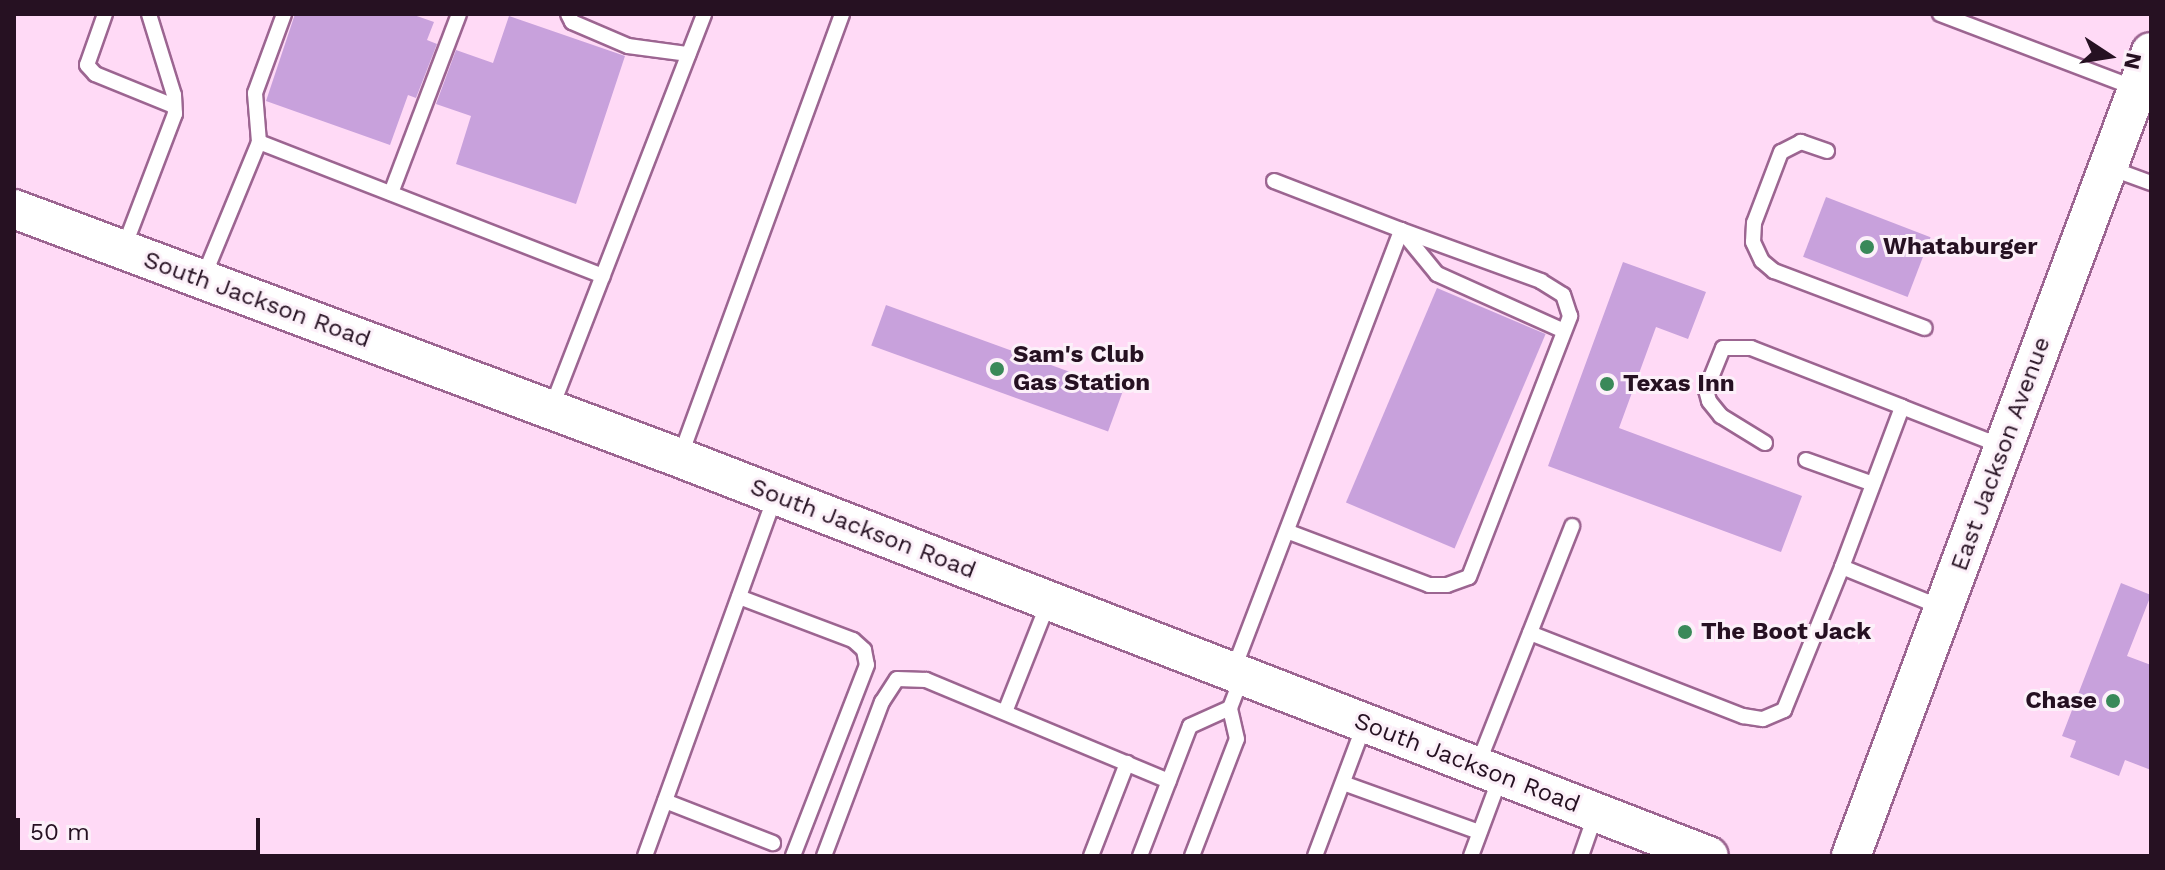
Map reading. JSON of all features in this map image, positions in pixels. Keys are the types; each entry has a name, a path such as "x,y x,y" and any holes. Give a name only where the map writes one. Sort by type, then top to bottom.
{"main road":[{"name":"East Jackson Avenue","path":"1851,856 2151,52"},
{"name":"South Jackson Road","path":"14,209 551,409 1049,601 1235,685 1366,723 1596,813 1669,849 1709,856"}],"lane":[{"path":"105,14 87,65 95,74 174,106"},
{"path":"123,250 174,106 149,14"},
{"path":"203,279 259,142 255,93 284,14"},
{"path":"391,193 459,14"},
{"path":"568,14 572,22 628,46 688,54"},
{"path":"551,409 704,14"},
{"path":"680,458 842,14"},
{"path":"1940,14 2137,89"},
{"path":"1981,30 1987,14"},
{"path":"259,142 603,276"},
{"path":"1827,151 1801,142 1781,152 1754,223 1753,242 1762,261 1774,271 1925,328"},
{"path":"2108,167 2151,183"},
{"path":"1274,181 1541,281 1563,295 1570,316 1469,577 1447,585 1429,585 1289,532"},
{"path":"1401,230 1437,274 1564,331"},
{"path":"1192,856 1237,739 1235,685 1401,230"},
{"path":"1765,443 1721,416 1709,401 1706,390 1723,348 1751,348 2004,447"},
{"path":"1530,633 1743,716 1763,719 1784,710 1902,407"},
{"path":"1806,460 1873,484"},
{"path":"645,856 776,495"},
{"path":"1471,854 1479,832 1489,771 1530,633 1572,526"},
{"path":"1842,567 1944,608"},
{"path":"739,597 853,640 864,650 867,665 793,856"},
{"path":"1005,712 1049,601"},
{"path":"824,856 882,702 897,679 926,680 1169,781"},
{"path":"1140,856 1190,726 1235,685"},
{"path":"1315,856 1366,723"},
{"path":"1091,856 1127,763"},
{"path":"1343,783 1479,832"},
{"path":"665,801 773,843"},
{"path":"1581,856 1596,813"}],"building":[{"path":"295,14 411,14 434,22 427,40 437,44 416,98 408,95 390,145 266,101"},
{"path":"509,16 625,56 576,204 456,164 471,116 436,104 456,50 493,63"},
{"name":"Whataburger","path":"1826,197 1931,237 1908,297 1803,257"},
{"name":"Texas Inn","path":"1623,262 1706,292 1688,339 1656,327 1619,428 1802,496 1781,552 1548,466"},
{"path":"1437,288 1546,334 1455,549 1346,502"},
{"name":"Sam's Club Gas Station","path":"886,305 1123,391 1108,432 871,345"},
{"name":"Chase","path":"2121,583 2151,595 2127,656 2151,665 2151,770 2125,760 2119,776 2070,757 2076,741 2062,736"}],"place":[{"name":"Whataburger","path":"1867,247"},
{"name":"Sam's Club Gas Station","path":"997,369"},
{"name":"Texas Inn","path":"1607,384"},
{"name":"The Boot Jack","path":"1685,632"},
{"name":"Chase","path":"2113,701"}]}
